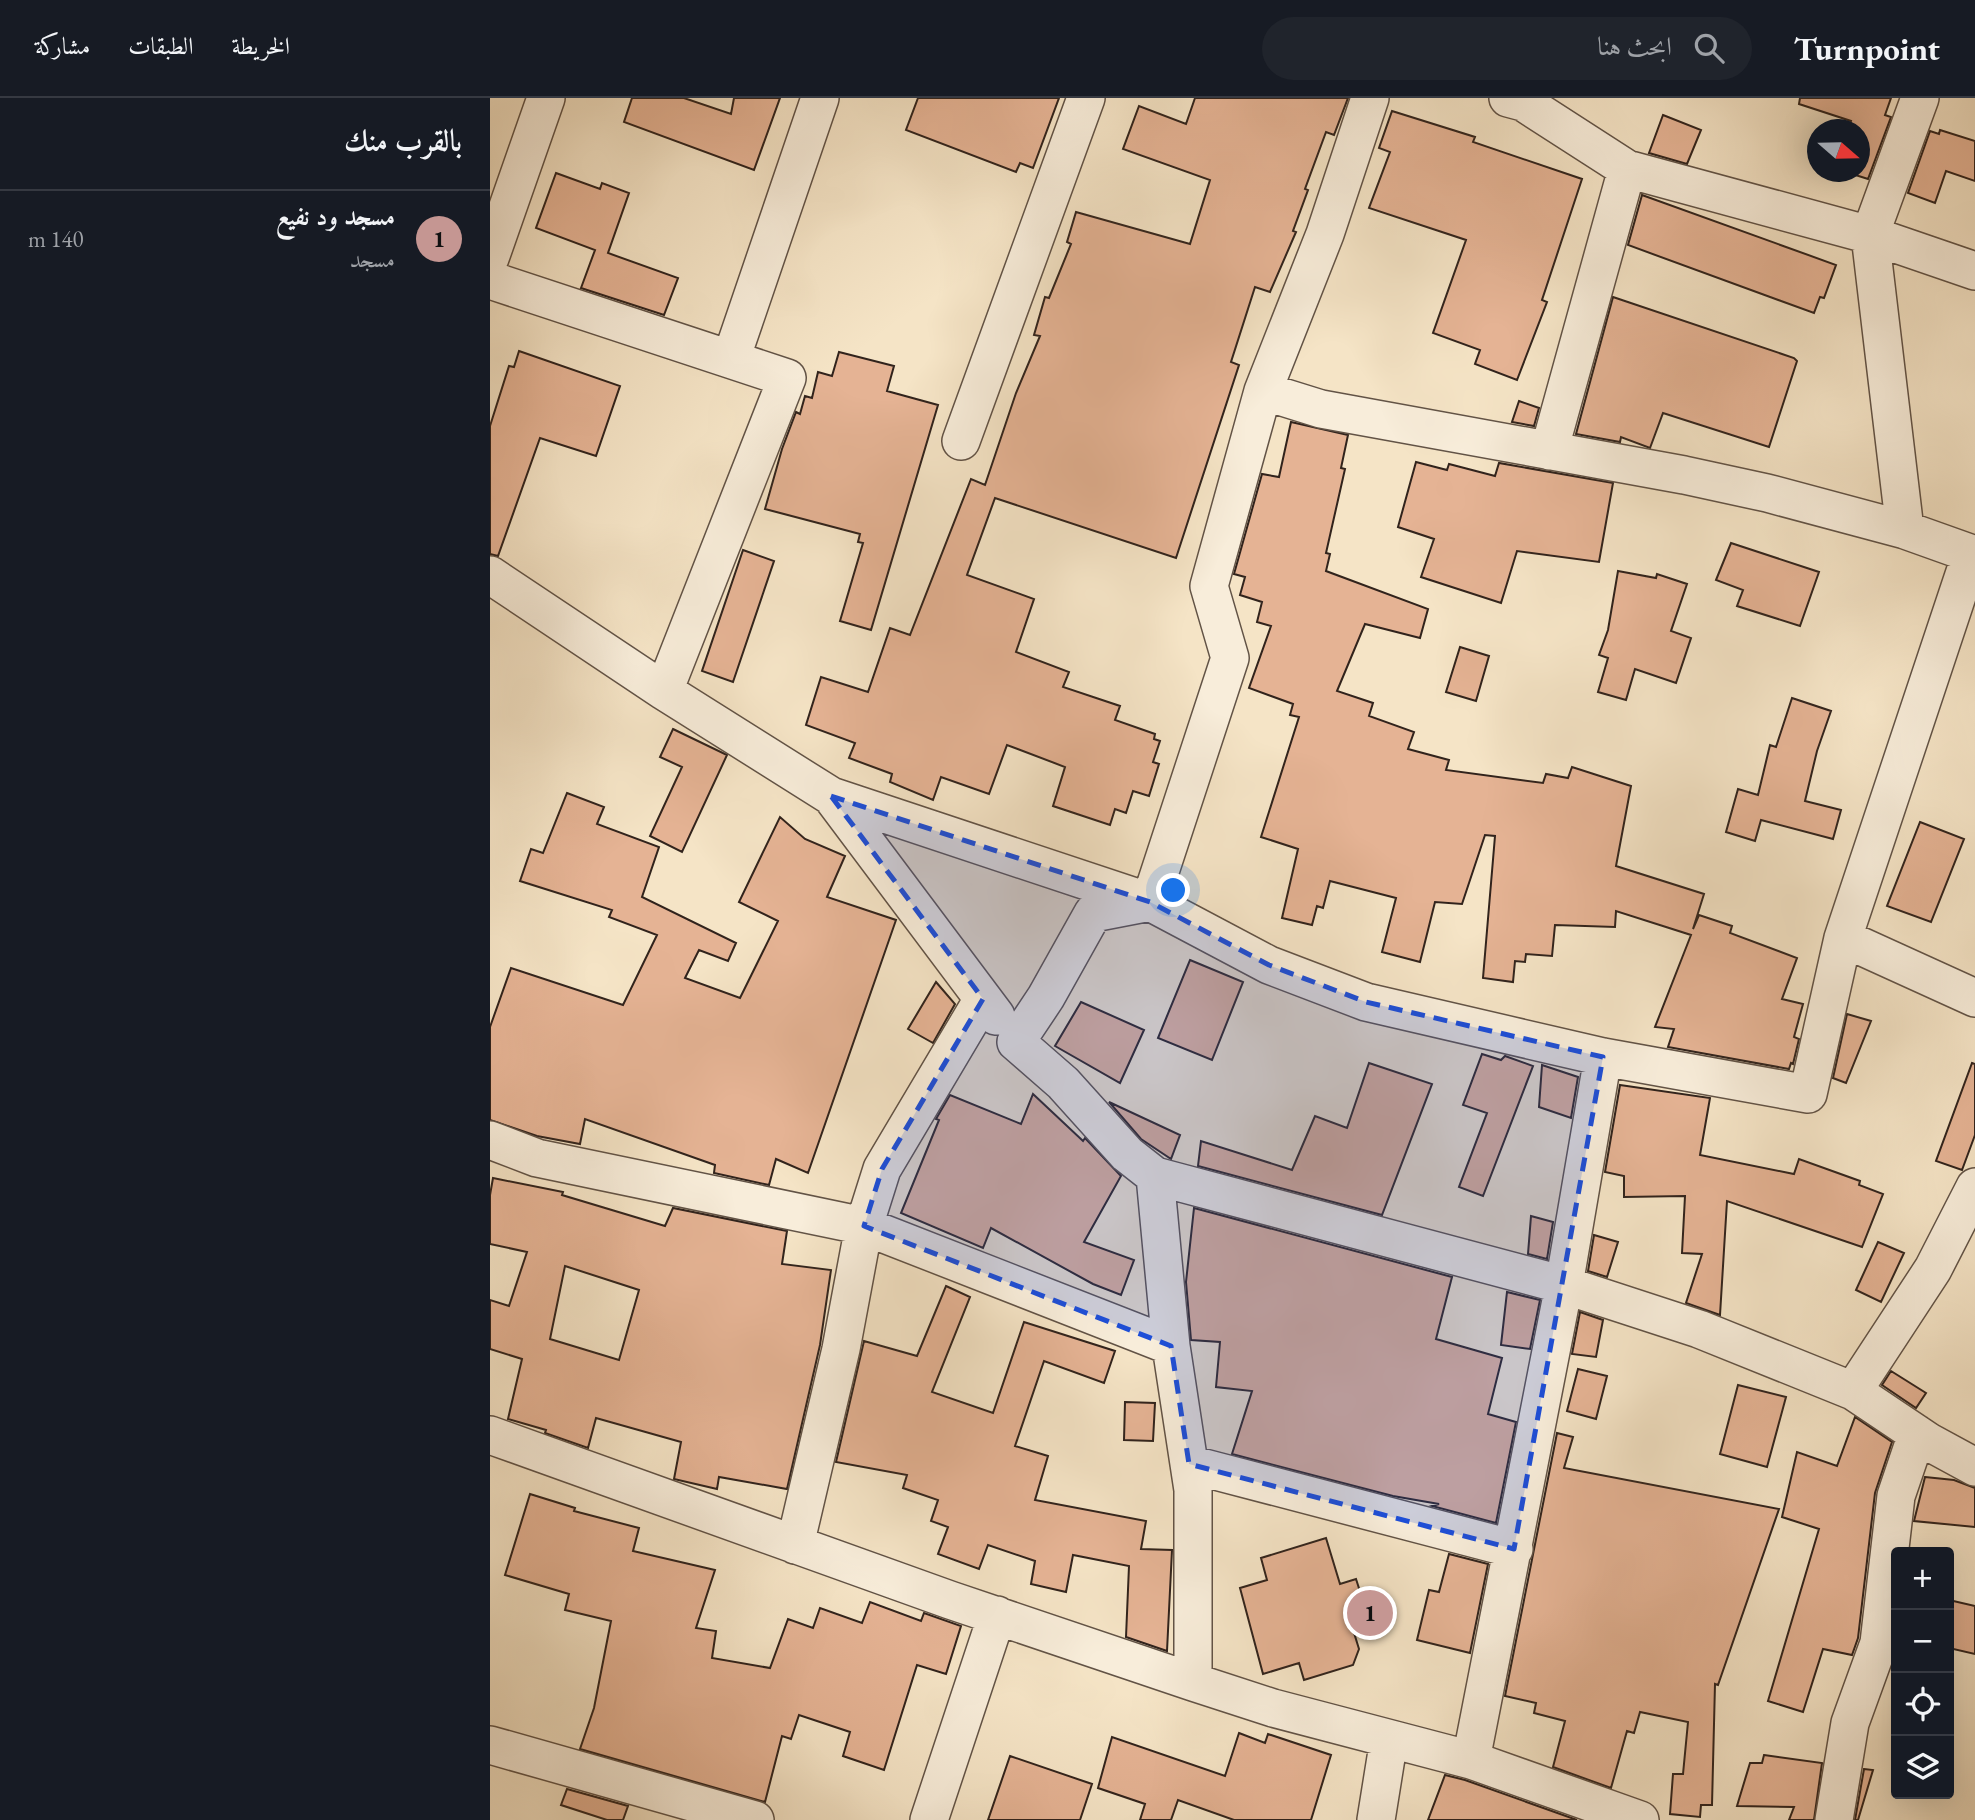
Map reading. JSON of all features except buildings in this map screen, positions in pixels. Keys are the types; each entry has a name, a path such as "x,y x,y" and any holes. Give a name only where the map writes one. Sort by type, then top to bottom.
{"street":[{"path":"490,258 546,98"},
{"path":"730,359 820,98"},
{"path":"961,441 1086,98"},
{"path":"1150,902 1230,659 1209,586 1263,391 1325,234 1370,98"},
{"path":"1905,530 1870,235 1920,98"},
{"path":"1518,99 1627,169 1870,235 1975,271"},
{"path":"1549,451 1627,169"},
{"path":"490,280 787,378 664,691"},
{"path":"490,575 664,691 831,796 1150,902 1269,965 1366,1002 1603,1057 1808,1094 1843,938 1973,555 1905,530 1768,493 1321,409 1263,391"},
{"path":"831,796 1016,1042 1063,1083 1127,1154 1155,1176 1564,1285 1699,1329 1853,1391 1917,1434 1975,1468"},
{"path":"1016,1042 1046,997 1093,913 1150,902"},
{"path":"1843,938 1975,998"},
{"path":"795,1545 841,1349 864,1226 882,1169 983,999"},
{"path":"1471,1760 1564,1285 1603,1057"},
{"path":"490,1140 537,1158 864,1226 1171,1346"},
{"path":"1155,1176 1171,1346 1193,1490 1193,1682"},
{"path":"1853,1391 1933,1269 1975,1187"},
{"path":"1834,1820 1850,1723 1879,1643 1896,1496 1917,1434"},
{"path":"490,1435 795,1545 1193,1682 1471,1760 1640,1820"},
{"path":"1189,1464 1514,1549"},
{"path":"929,1820 997,1615"},
{"path":"1376,1820 1389,1739"},
{"path":"490,1745 755,1820"}],"highlighted area":[{"path":"831,796 1150,902 1269,965 1366,1002 1603,1057 1514,1549 1189,1464 1171,1346 864,1226 882,1169 983,999"}],"place":[{"name":"مسجد ود نفيع","path":"1370,1613"}]}
